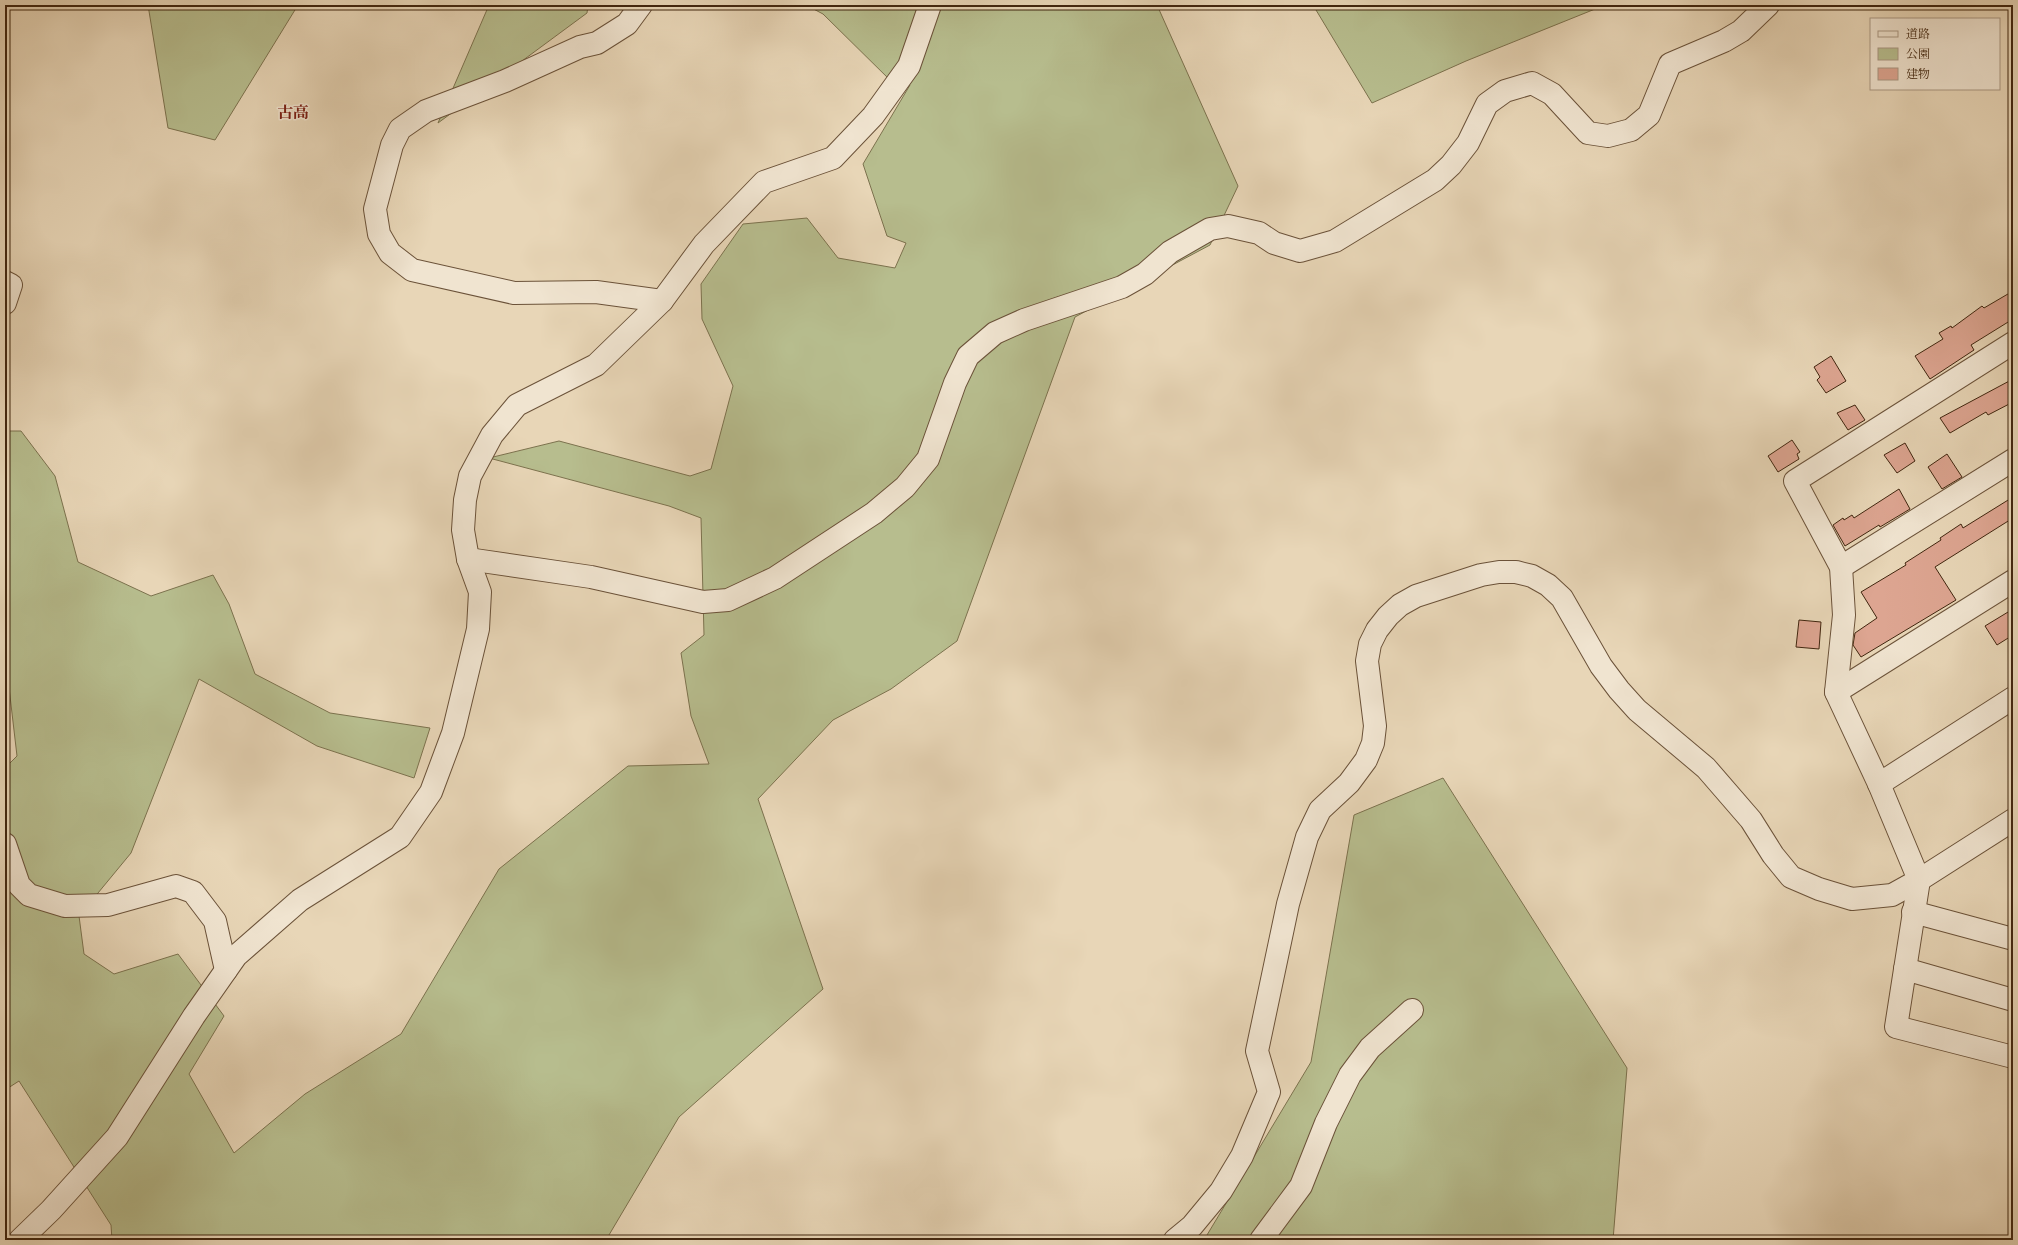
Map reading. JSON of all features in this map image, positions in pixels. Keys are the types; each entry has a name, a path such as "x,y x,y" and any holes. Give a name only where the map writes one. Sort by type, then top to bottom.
{"street":[{"path":"641,5 627,24 597,43 580,48 505,81 426,111 400,129 392,145 375,209 379,234 390,253 412,270 514,293 596,292 662,301"},
{"path":"20,1240 51,1210 117,1137 194,1016 236,956 300,900 400,837 431,792 453,733 478,629 480,592 468,559 463,530 465,500 470,476 492,435 517,405 596,365 662,301 704,244 764,182 833,158 872,116 909,66 930,5"},
{"path":"468,559 591,577 703,602 728,600 775,578 874,513 904,487 928,459 955,383 968,356 996,334 1024,320 1122,287 1145,274 1170,252 1210,229 1228,226 1259,233 1274,243 1300,251 1335,241 1435,180 1451,166 1468,143 1487,104 1505,90 1532,84 1552,94 1588,133 1608,136 1631,130 1649,115 1670,64 1724,41 1741,31 1768,5"},
{"path":"5,282 11,285 5,303"},
{"path":"2013,343 1795,481 1841,567 1844,615 1836,692 1879,784 1919,880 1896,1027 2013,1057"},
{"path":"1841,567 2013,460"},
{"path":"1175,1240 1192,1226 1221,1191 1242,1156 1269,1092 1257,1051 1288,904 1307,837 1320,810 1349,783 1366,760 1373,743 1375,726 1367,661 1370,644 1377,630 1388,616 1400,605 1416,596 1481,575 1499,572 1516,572 1532,576 1548,586 1557,594 1574,617 1601,666 1618,690 1637,710 1706,768 1751,820 1773,855 1791,877 1819,889 1852,898 1892,895 1919,880 2013,820"},
{"path":"1836,692 2013,581"},
{"path":"1879,784 2013,698"},
{"path":"5,844 19,885 29,895 65,906 108,905 176,886 193,892 215,922 226,970"},
{"path":"1914,912 2013,939"},
{"path":"1905,970 2013,1000"},
{"path":"1261,1240 1301,1186 1326,1123 1350,1075 1370,1048 1412,1010"}],"green space":[{"path":"148,5 298,5 215,140 168,128"},
{"path":"489,5 588,5 587,13 438,123"},
{"path":"806,5 1157,5 1238,186 1210,245 1075,317 957,641 891,689 833,720 758,799 823,989 679,1117 606,1240 112,1240 111,1225 19,1081 5,1090 5,768 17,756 8,679 5,674 5,431 21,431 55,476 78,562 151,596 213,575 229,604 255,674 330,713 430,728 414,778 317,746 199,679 131,853 79,916 84,954 114,974 178,954 224,1016 189,1074 234,1153 305,1094 401,1034 499,869 628,766 709,764 691,716 681,653 704,635 701,518 669,506 489,458 559,441 690,476 711,469 733,386 702,319 701,284 743,224 807,218 838,258 895,268 906,243 887,236 863,164 910,85 892,82 823,14"},
{"path":"1313,5 1605,5 1466,61 1372,103"},
{"path":"1443,778 1627,1068 1613,1240 1204,1240 1311,1062 1354,815"}],"building":[{"path":"2013,291 2013,319 1971,345 1974,350 1930,379 1915,356 1943,339 1939,333 1951,326 1952,328 1982,306 1984,308"},
{"path":"1831,356 1846,381 1826,393 1817,380 1820,377 1814,367"},
{"path":"2013,379 2013,402 1988,415 1986,412 1950,433 1940,418"},
{"path":"1855,405 1865,420 1848,430 1837,413"},
{"path":"1792,440 1800,452 1797,454 1799,459 1778,472 1768,456"},
{"path":"1905,443 1915,461 1897,473 1884,455"},
{"path":"1947,454 1962,477 1942,489 1928,467"},
{"path":"1899,489 1910,509 1880,527 1879,525 1845,546 1833,525 1843,518 1844,520 1852,515 1854,518"},
{"path":"2013,497 2013,518 1935,567 1956,600 1861,657 1853,645 1855,633 1877,618 1861,592 1906,565 1905,563 1941,540 1940,538 1961,524 1963,528"},
{"path":"2013,609 2013,635 1997,645 1985,626"},
{"path":"1799,620 1821,622 1819,649 1796,647"}],"district":[{"name":"古高","path":"293,112"}]}
